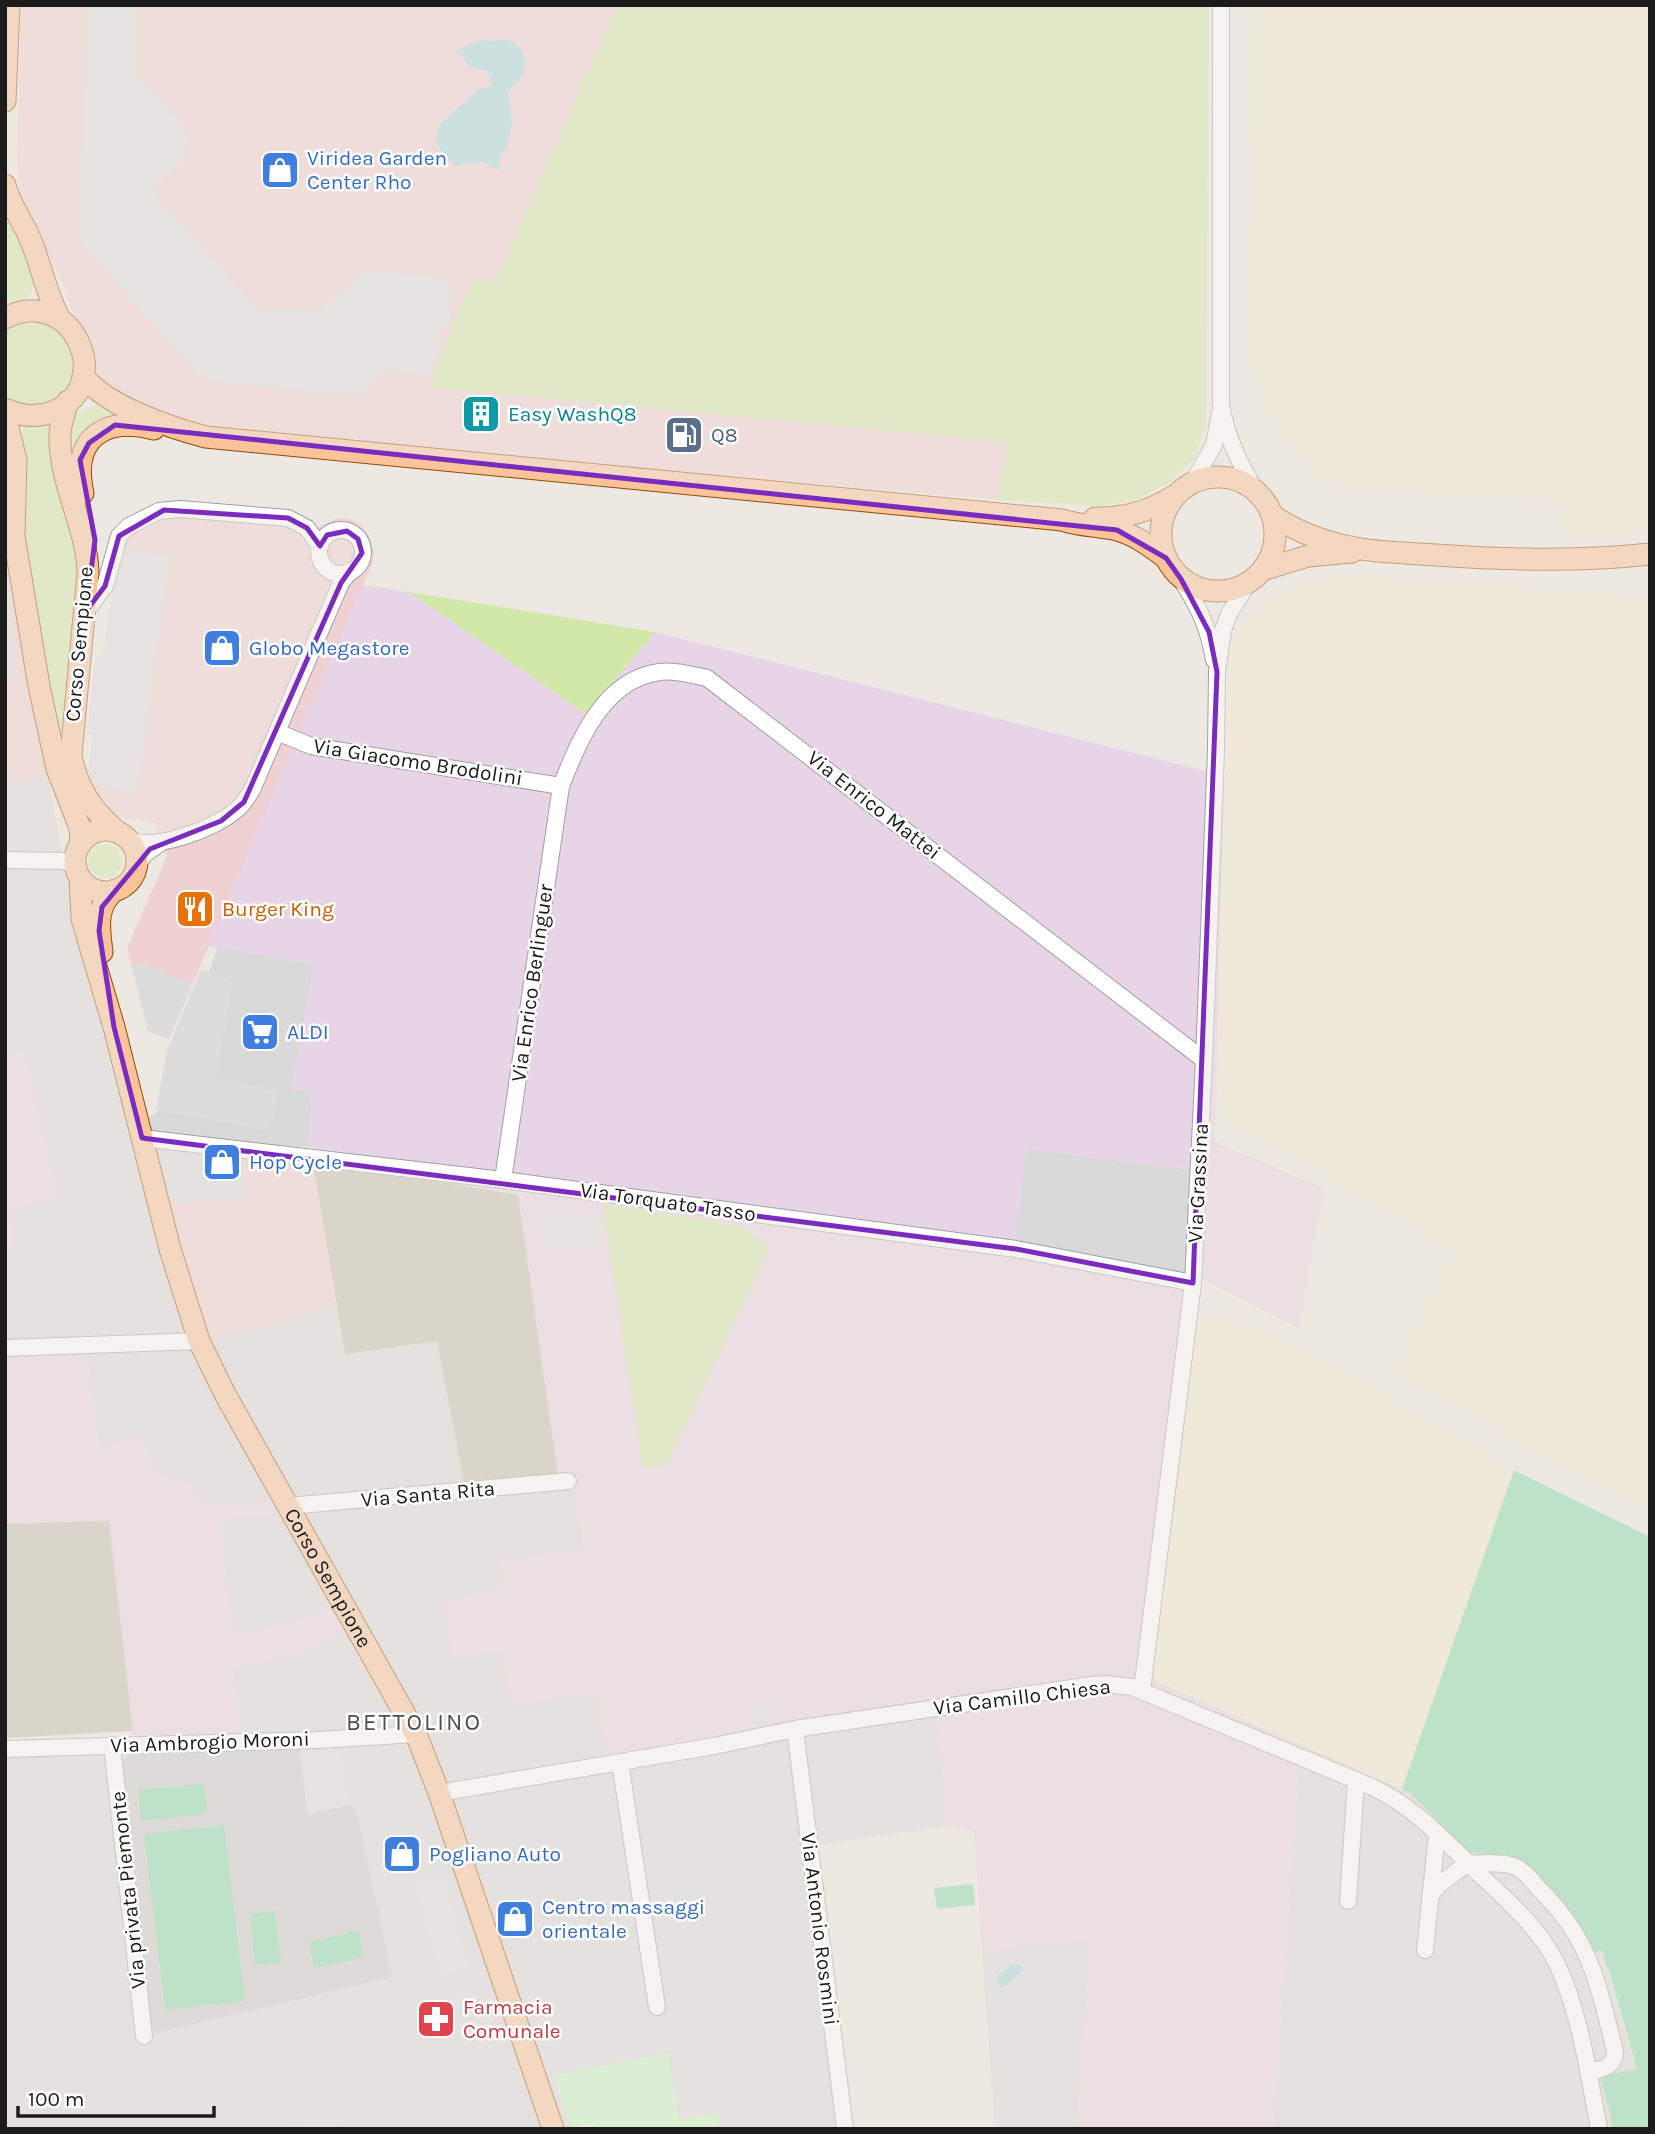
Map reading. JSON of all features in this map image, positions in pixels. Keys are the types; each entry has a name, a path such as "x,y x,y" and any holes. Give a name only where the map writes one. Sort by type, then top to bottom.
{"main road":[{"path":"5,101 8,22"},
{"path":"5,185 8,197 30,237 47,293 60,319"},
{"path":"13,315 41,293 41,268"},
{"path":"13,315 45,313 60,319 72,330 80,344 84,359 83,375 96,390 177,430 206,437 1062,520 1128,516 1160,505 1207,478 1224,477 1244,483 1268,504 1276,531 1274,551 1265,569"},
{"name":"Corso Sempione","path":"83,375 62,423 60,443 63,465 88,561 86,611 71,755 78,781 92,806 123,836"},
{"path":"5,409 21,415 36,416 50,413 71,399 93,395 122,404"},
{"name":"Corso Sempione","path":"5,415 16,460 9,541 60,780 80,828 78,861 82,919 114,1027 170,1249 199,1341 225,1394 416,1734 439,1793 553,2129"},
{"path":"88,561 95,540 79,475 80,460 89,443 103,430 115,425 125,424 161,431 177,430"},
{"path":"1166,558 1161,541 1162,522 1166,510 1184,489"},
{"path":"5,494 9,541"},
{"path":"1272,514 1313,536 1361,549 1518,560 1650,554"},
{"path":"1062,520 1075,525 1117,530 1143,541 1166,558 1181,579 1192,586 1216,592 1229,591 1247,584 1265,569 1308,556 1361,549"},
{"path":"108,830 123,836 134,848 136,867 126,884 114,890 99,891 90,887 78,861 88,835 108,830"},
{"name":"Corso Sempione","path":"114,890 105,900 99,922 114,1027"}],"street":[{"path":"1184,489 1214,445 1221,404 1221,5"},
{"path":"1221,404 1228,436 1238,461 1255,490"},
{"path":"86,611 106,586 119,536 129,526 159,511 172,509 288,518 304,525 320,546"},
{"path":"123,836 139,844 164,841 205,828 234,813 252,790 341,583 356,567 362,553 358,539 347,531 333,531 320,546 319,553 333,587 330,608"},
{"path":"324,566 336,573 351,571"},
{"name":"Via Grassina","path":"1181,579 1201,612 1209,632 1217,672"},
{"name":"Via Grassina","path":"1142,1690 1193,1283 1204,1060 1217,672 1223,630 1230,612 1247,584"},
{"name":"Via Enrico Mattei","path":"561,786 593,718 621,688 658,672 708,678 1204,1060"},
{"name":"Via Giacomo Brodolini","path":"277,732 311,746 561,786"},
{"name":"Via Enrico Berlinguer","path":"503,1180 561,786"},
{"path":"136,867 145,854 164,841"},
{"path":"5,860 68,858 78,861"},
{"name":"Via Torquato Tasso","path":"142,1138 503,1180 1016,1249 1193,1283"},
{"path":"5,1348 199,1341"},
{"name":"Via Santa Rita","path":"288,1506 568,1481"},
{"name":"Via Camillo Chiesa","path":"439,1793 795,1730 1092,1685 1119,1685 1142,1690 1402,1802 1437,1833 1532,1927 1554,1957 1569,1992 1599,2129"},
{"name":"Via Antonio Rosmini","path":"795,1730 845,2129"},
{"name":"Via Ambrogio Moroni","path":"5,1749 317,1740 416,1734"},
{"name":"Via privata Piemonte","path":"113,1745 144,2036"},
{"path":"620,1762 657,2007"},
{"path":"1348,1901 1356,1780"},
{"path":"1425,1950 1437,1833"},
{"path":"1430,1896 1440,1884 1468,1863 1516,1867 1556,1906 1581,1942 1596,1978 1615,2052 1614,2062 1610,2066 1588,2072"}],"highlighted area":[{"path":"115,425 1117,530 1166,558 1181,579 1209,632 1217,672 1193,1283 1016,1249 142,1138 114,1027 99,931 102,907 150,849 221,821 244,802 341,583 362,553 358,539 347,531 327,535 320,546 307,528 288,518 164,510 119,536 105,586 86,611 95,540 80,460 89,443"}],"shaded area":[{"path":"21,5 617,5 495,282 472,280 427,387 1007,442 998,500 198,428 168,421 105,384 90,363 63,284 21,198 17,159"},
{"path":"87,5 139,5 136,74 190,134 187,158 152,190 256,308 320,310 364,271 451,277 450,328 440,328 438,351 429,376 383,371 368,391 352,396 209,381 199,376 83,245 78,235"},
{"path":"1256,5 1650,5 1650,530 1561,538 1563,499 1461,497 1325,482 1284,440 1273,420 1250,359"},
{"path":"150,508 317,528 337,518 349,519 360,524 369,535 374,551 373,563 169,1039 148,1031 127,948 167,856 155,823 118,817 108,812 87,781 93,735 87,734 96,655 103,656 119,548"},
{"path":"119,548 170,556 138,793 107,789 108,784 87,781 93,735 87,734 96,655 103,656"},
{"path":"5,551 48,776 5,783"},
{"path":"1346,577 1650,599 1650,1509 1394,1375 1454,1250 1222,1116 1231,644 1263,603 1304,583"},
{"path":"363,585 409,592 586,714 655,632 1224,776 1215,1142 1323,1188 1299,1329 1197,1277 1207,1171 1029,1149 1026,1153 1013,1246 1018,1256 1197,1292 1180,1465 1150,1676 1160,1683 1300,1744 1273,2129 1077,2129 1091,1941 982,1952 974,1831 947,1827 936,1700 606,1756 596,1694 510,1707 502,1652 452,1658 443,1600 503,1589 500,1560 585,1547 572,1475 558,1476 388,1173 386,1159 308,1147 312,1093 292,1090 314,964 208,946"},
{"path":"5,593 11,594 12,684 5,684"},
{"path":"48,776 62,853 5,852 5,783"},
{"path":"5,862 70,867 164,1245 283,1501 199,1503 191,1484 159,1474 99,1447 87,1355 5,1358"},
{"path":"218,947 314,964 292,1089 312,1093 308,1147 146,1135 143,1122 163,1107 169,1075"},
{"path":"141,963 192,984 169,1039 148,1031 132,965"},
{"path":"201,969 233,981 216,1078 278,1091 270,1131 156,1110 167,1051"},
{"path":"25,1049 60,1200 12,1209 14,1249 5,1250 5,1054"},
{"path":"149,1145 244,1156 246,1200 165,1204"},
{"path":"1029,1149 1195,1170 1187,1290 1017,1256 1013,1246 1026,1153"},
{"path":"244,1156 313,1163 336,1307 205,1341 165,1204 245,1200"},
{"path":"313,1163 518,1195 558,1476 464,1483 437,1341 345,1354"},
{"path":"536,1211 600,1216 604,1251 543,1245"},
{"path":"336,1307 345,1354 438,1341 464,1483 572,1475 585,1548 500,1560 503,1589 443,1600 502,1652 597,1694 607,1756 936,1700 947,1827 801,1847 839,2129 598,2129 594,2123 558,2129 455,1815 205,1341"},
{"path":"1214,1315 1241,1324 1335,1367 1514,1470 1402,1789 1160,1683 1150,1676 1180,1465 1194,1331"},
{"path":"87,1355 99,1447 142,1434 159,1474 191,1484 199,1503 283,1501 290,1514 220,1519 232,1634 296,1620 341,1604 353,1626 300,1656 232,1669 243,1746 134,1750 109,1522 5,1524 5,1358"},
{"path":"290,1514 341,1604 296,1620 232,1635 220,1519"},
{"path":"109,1521 133,1731 5,1738 5,1524"},
{"path":"353,1626 410,1729 551,2129 5,2129 5,1750 243,1746 232,1668 300,1656"},
{"path":"772,1705 775,1724 756,1728 753,1708"},
{"path":"300,1744 307,1814 352,1805 353,1810 356,1809 392,1977 152,2034 123,1763 134,1750"},
{"path":"1300,1744 1410,1793 1468,1852 1515,1858 1543,1880 1574,1919 1637,2070 1611,2117 1611,2129 1273,2129"},
{"path":"339,1745 352,1805 307,1813 300,1747"},
{"path":"638,1783 644,1825 635,1827 629,1785"},
{"path":"444,1873 470,1968 440,1976 413,1882"},
{"path":"1515,1877 1574,1942 1587,1972 1604,2036 1598,2038 1567,1947 1556,1930 1509,1884"},
{"path":"1091,1940 1077,2129 995,2129 982,1952"},
{"path":"1602,1950 1629,2046 1620,2048 1593,1953"},
{"path":"469,1991 472,1996 481,1993 495,2030 475,2037 468,2017 458,2021 449,1999"},
{"path":"336,2115 339,2129 275,2129"}],"green space":[{"path":"617,5 1209,5 1206,422 1194,459 1170,482 1139,499 1100,506 998,500 1007,442 427,387 472,280 495,282"},
{"path":"5,216 22,245 33,281 27,298 16,302 5,300"},
{"path":"29,319 56,326 74,348 75,378 56,402 27,408 5,399 5,327"},
{"path":"97,405 128,415 71,457 70,420 82,410"},
{"path":"23,423 54,424 81,572 61,732 55,735 23,537"},
{"path":"409,592 655,632 586,714"},
{"path":"105,844 117,849 122,861 117,873 105,878 93,873 88,861 93,849"},
{"path":"602,1203 741,1226 770,1247 666,1466 643,1468"},
{"path":"1514,1470 1650,1537 1650,2129 1611,2129 1611,2117 1600,2076 1637,2069 1609,1971 1593,1953 1574,1919 1543,1880 1515,1858 1468,1852 1410,1793 1402,1789"},
{"path":"204,1784 207,1814 141,1821 138,1790"},
{"path":"224,1825 245,2001 165,2010 144,1834"},
{"path":"973,1884 975,1905 937,1909 934,1888"},
{"path":"275,1911 281,1962 255,1965 250,1914"},
{"path":"358,1931 364,1957 314,1968 309,1942"},
{"path":"668,2053 679,2119 718,2114 720,2129 598,2129 594,2123 572,2128 553,2076"}],"water":[{"path":"504,40 519,48 525,63 522,75 508,94 512,125 498,162 501,167 498,170 482,162 454,165 435,143 440,124 480,88 488,88 492,81 486,70 471,68 456,51 478,41"},
{"path":"1013,1964 1019,1964 1024,1970 1002,1988 997,1982 998,1975"}],"place":[{"name":"Viridea Garden Center Rho","path":"280,170"},
{"name":"Easy WashQ8","path":"481,414"},
{"name":"Q8","path":"684,435"},
{"name":"Globo Megastore","path":"222,648"},
{"name":"Burger King","path":"195,909"},
{"name":"ALDI","path":"260,1032"},
{"name":"Hop Cycle","path":"222,1162"},
{"name":"Pogliano Auto","path":"402,1854"},
{"name":"Centro massaggi orientale","path":"515,1919"},
{"name":"Farmacia Comunale","path":"436,2019"}],"district":[{"name":"BETTOLINO","path":"414,1722"}]}
